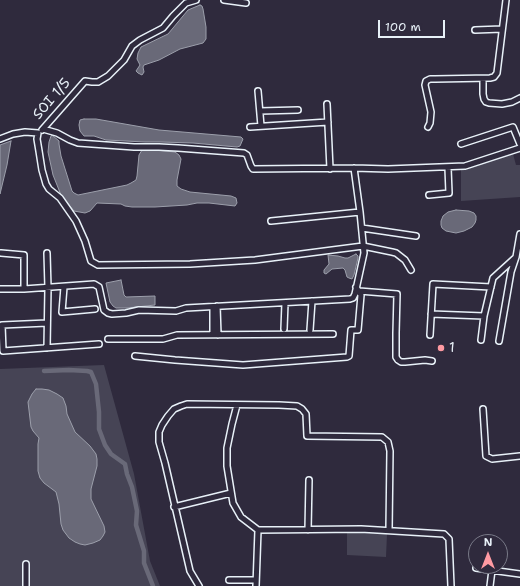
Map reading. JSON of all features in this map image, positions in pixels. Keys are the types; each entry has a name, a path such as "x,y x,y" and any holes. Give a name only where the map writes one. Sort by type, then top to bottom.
{"street":[{"name":"SOI 1/5","path":"38,133 85,81 98,82 108,76 124,60 132,46 163,28 186,3 196,0"},
{"path":"224,0 246,3"},
{"path":"428,127 431,112 425,85 426,81 435,79 490,78 494,77 497,73 506,0"},
{"path":"475,30 502,29"},
{"path":"483,78 483,94 486,102 502,104 512,102 520,98"},
{"path":"258,91 261,126"},
{"path":"327,104 330,169"},
{"path":"260,111 298,110"},
{"path":"250,126 328,122"},
{"path":"461,144 513,127 520,144"},
{"path":"43,129 57,133 78,143 134,147 159,146 244,153 247,155 253,169 448,168 465,166 520,148"},
{"path":"0,139 13,134 25,132 38,133 37,139 39,152 46,184 49,189 60,198 76,220 86,241 90,261 98,265 190,264 255,260 363,246 396,253 405,260 411,270"},
{"path":"353,298 358,289 364,253 354,168"},
{"path":"429,195 449,193 448,168"},
{"path":"271,221 360,212"},
{"path":"362,228 416,236"},
{"path":"499,341 511,272 516,257 520,234"},
{"path":"1,253 24,254 24,289"},
{"path":"47,253 47,348"},
{"path":"481,340 484,316 493,278 516,257"},
{"path":"0,289 48,288 94,284 98,287 104,310 112,314 139,310 176,311 186,308 361,298"},
{"path":"430,335 433,284 491,287"},
{"path":"64,287 62,312 95,309"},
{"path":"135,356 243,365 345,358 349,356 351,330 358,330 361,295 358,289"},
{"path":"358,289 397,294 396,357 401,362 425,360 432,361"},
{"path":"310,330 312,301"},
{"path":"284,329 285,303"},
{"path":"215,307 215,335"},
{"path":"431,314 484,316"},
{"path":"47,323 2,325 3,351 99,344"},
{"path":"108,339 163,339 177,335 333,334"},
{"path":"199,586 190,571 159,442 159,432 168,416 174,409 187,404 297,406 306,414 307,436 382,437 388,442 390,451 389,530"},
{"path":"237,405 227,448 227,466 233,502 241,517 258,530 361,529 444,534 449,539 451,586"},
{"path":"483,409 486,456 492,459 520,456"},
{"path":"308,530 309,480"},
{"path":"174,507 231,493"},
{"path":"256,586 258,530"},
{"path":"26,564 26,586"},
{"path":"508,572 520,574"},
{"path":"490,586 492,574"},
{"path":"229,580 256,580"}],"shaded area":[{"path":"513,154 516,165 520,165 520,197 461,201 461,169"},
{"path":"104,365 134,474 150,561 160,586 0,586 0,369"},
{"path":"347,532 387,534 386,557 347,555"}],"water":[{"path":"200,5 203,9 206,27 206,39 203,43 180,49 159,60 144,65 144,72 142,75 138,73 136,71 140,65 137,59 141,47 168,34 188,10"},
{"path":"96,119 159,130 241,137 243,139 240,146 237,147 193,143 106,140 94,136 84,136 80,131 79,125 80,120"},
{"path":"52,135 59,141 61,156 72,191 78,195 127,185 136,180 139,155 142,150 146,149 175,152 179,155 181,159 177,186 181,189 190,192 231,196 236,198 237,203 235,206 197,203 155,207 132,207 121,204 97,203 90,211 85,213 74,211 61,195 53,175 48,152 49,142"},
{"path":"11,141 7,165 0,194 0,145"},
{"path":"456,210 474,213 476,220 472,227 456,233 446,231 442,228 441,221 443,216 448,212"},
{"path":"356,254 358,258 352,279 347,277 343,268 332,269 326,274 324,273 324,270 329,264 328,255 348,258"},
{"path":"121,280 124,295 126,297 155,296 155,305 127,308 116,308 113,306 110,302 106,283"},
{"path":"36,389 49,390 63,398 67,414 75,432 96,454 97,466 91,489 91,499 104,526 105,532 100,540 93,543 85,545 80,544 69,538 63,530 61,524 56,492 40,478 38,471 39,438 31,427 28,402"}],"waterway":[{"path":"44,371 69,370 91,372 96,384 99,429 105,445 111,454 125,464 137,511 136,525 144,551 144,563 153,586"}],"place":[{"name":"1","path":"441,348"}]}
